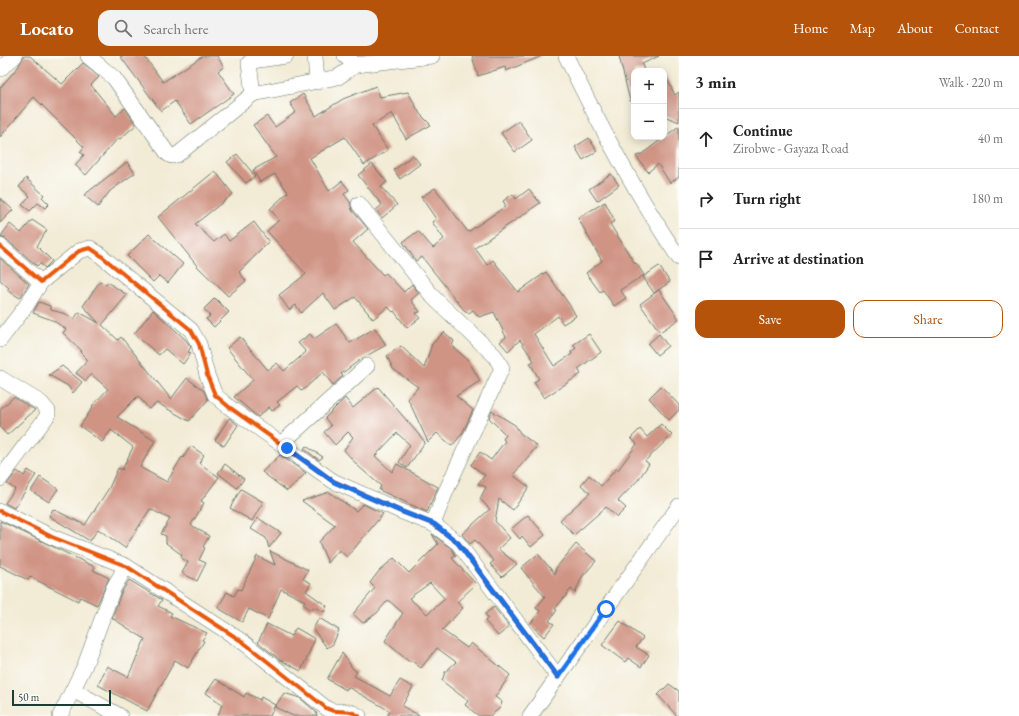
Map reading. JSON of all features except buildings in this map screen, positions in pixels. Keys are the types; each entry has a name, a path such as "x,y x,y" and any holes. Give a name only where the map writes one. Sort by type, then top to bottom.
{"street":[{"path":"0,69 15,56"},
{"path":"88,56 114,78 168,154 172,156 177,155 253,94 338,77 351,60 432,56"},
{"path":"253,94 249,63 252,61 286,56"},
{"path":"315,56 317,82"},
{"path":"566,56 589,103 642,200 679,258"},
{"path":"359,204 434,298 495,356 502,368 446,491 434,524"},
{"path":"0,246 41,282"},
{"path":"0,340 26,306 41,282 79,251 90,248 191,330 199,344 207,375 215,395 229,407 334,482 434,524 458,543 558,677"},
{"path":"281,444 367,366"},
{"path":"0,378 41,403 48,411 48,415 0,479"},
{"path":"530,716 679,506"},
{"path":"0,511 52,537 126,566 243,642 330,714 351,711 359,716"},
{"path":"60,716 73,690 105,614 113,589 126,566"},
{"path":"73,690 120,716"}],"cycle path":[{"path":"0,246 41,282 79,251 90,248 99,254 191,330 199,344 207,375 215,395 229,407 333,481 433,524 458,543 558,677"},
{"path":"0,511 52,537 126,566 243,642 326,708 334,711 346,711 359,716"}],"route":[{"path":"287,448 334,482 434,524 446,532 458,543 558,677 606,609"}]}
